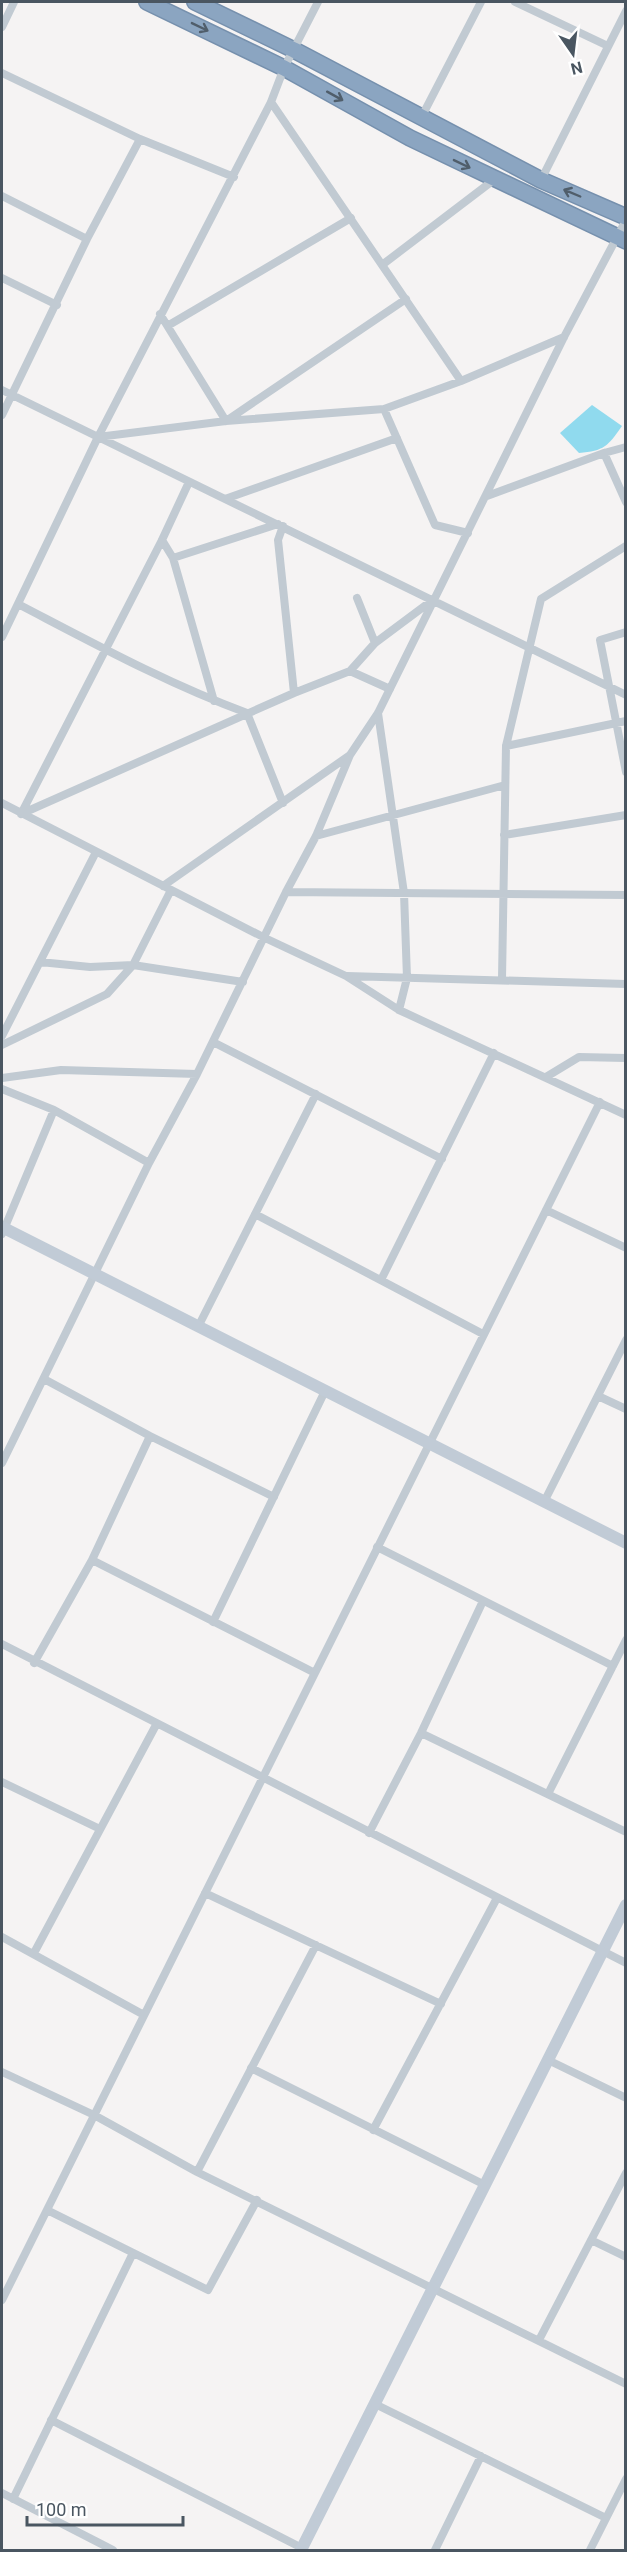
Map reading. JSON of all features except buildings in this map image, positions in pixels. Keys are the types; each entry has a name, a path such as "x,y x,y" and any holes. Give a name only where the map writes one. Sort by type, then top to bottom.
{"highway":[{"path":"147,2 284,68 410,138 621,239"},
{"path":"203,3 541,180 626,218"}],"street":[{"path":"2,27 14,2"},
{"path":"2,636 160,314 234,177 271,102 284,68 318,2"},
{"path":"421,118 481,2"},
{"path":"515,2 608,46"},
{"path":"541,180 626,11"},
{"path":"2,73 140,139 234,177"},
{"path":"271,102 461,381"},
{"path":"2,415 87,239 140,139"},
{"path":"382,265 495,180"},
{"path":"2,196 87,239"},
{"path":"169,326 351,218"},
{"path":"2,1463 149,1163 197,1074 316,836 350,755 378,713 564,337 621,239 626,218"},
{"path":"2,278 57,305"},
{"path":"226,421 406,299"},
{"path":"160,314 226,421"},
{"path":"98,437 226,421 384,409 461,381 564,337"},
{"path":"2,390 626,695"},
{"path":"384,409 435,525 468,533"},
{"path":"225,499 397,438"},
{"path":"487,496 626,447"},
{"path":"604,453 626,502"},
{"path":"21,814 162,540 189,482"},
{"path":"173,558 281,525"},
{"path":"281,525 278,540 294,693"},
{"path":"162,540 173,558 214,701"},
{"path":"502,979 506,746 541,598 626,546"},
{"path":"357,598 375,643"},
{"path":"21,814 247,713 350,671 375,643 432,600"},
{"path":"18,603 214,701 247,713 283,803"},
{"path":"626,633 600,640 626,772"},
{"path":"350,671 390,689"},
{"path":"378,713 404,893 406,978 399,1010"},
{"path":"506,746 626,720"},
{"path":"2,1045 107,994 133,965 167,888 350,755"},
{"path":"316,836 505,785"},
{"path":"2,803 265,938 346,976 399,1010 626,1115"},
{"path":"504,835 626,815"},
{"path":"2,1036 96,852"},
{"path":"286,892 626,895"},
{"path":"40,962 90,967 133,965 243,982"},
{"path":"346,976 626,984"},
{"path":"213,1042 442,1159"},
{"path":"381,1280 494,1053"},
{"path":"546,1077 579,1057 626,1058"},
{"path":"2,1078 61,1070 197,1074"},
{"path":"2,1089 54,1110 149,1163"},
{"path":"198,1327 316,1094"},
{"path":"2,2300 600,1102"},
{"path":"54,1110 2,1230 626,1543"},
{"path":"546,1210 626,1248"},
{"path":"255,1214 483,1334"},
{"path":"544,1502 626,1340"},
{"path":"44,1379 150,1436 274,1497"},
{"path":"213,1622 325,1391"},
{"path":"598,1396 626,1409"},
{"path":"34,1663 92,1560 150,1436"},
{"path":"377,1547 613,1666"},
{"path":"92,1560 315,1672"},
{"path":"369,1833 422,1733 483,1601"},
{"path":"548,1794 626,1640"},
{"path":"2,1644 34,1663 626,1963"},
{"path":"34,1953 156,1725"},
{"path":"422,1733 626,1832"},
{"path":"2,1782 100,1829"},
{"path":"205,1893 441,2004"},
{"path":"373,2130 497,1898"},
{"path":"51,2420 302,2549 626,1905"},
{"path":"2,1937 144,2015"},
{"path":"197,2172 316,1945"},
{"path":"548,2060 626,2098"},
{"path":"251,2068 485,2185"},
{"path":"2,2072 94,2115 197,2172 626,2384"},
{"path":"539,2340 626,2174"},
{"path":"47,2210 208,2290 257,2200"},
{"path":"591,2240 626,2257"},
{"path":"13,2499 133,2253"},
{"path":"375,2404 606,2518"},
{"path":"435,2550 481,2456"},
{"path":"590,2550 626,2479"},
{"path":"2,2493 113,2550"}],"water":[{"path":"592,405 622,426 605,446 594,451 579,453 560,433"}]}
